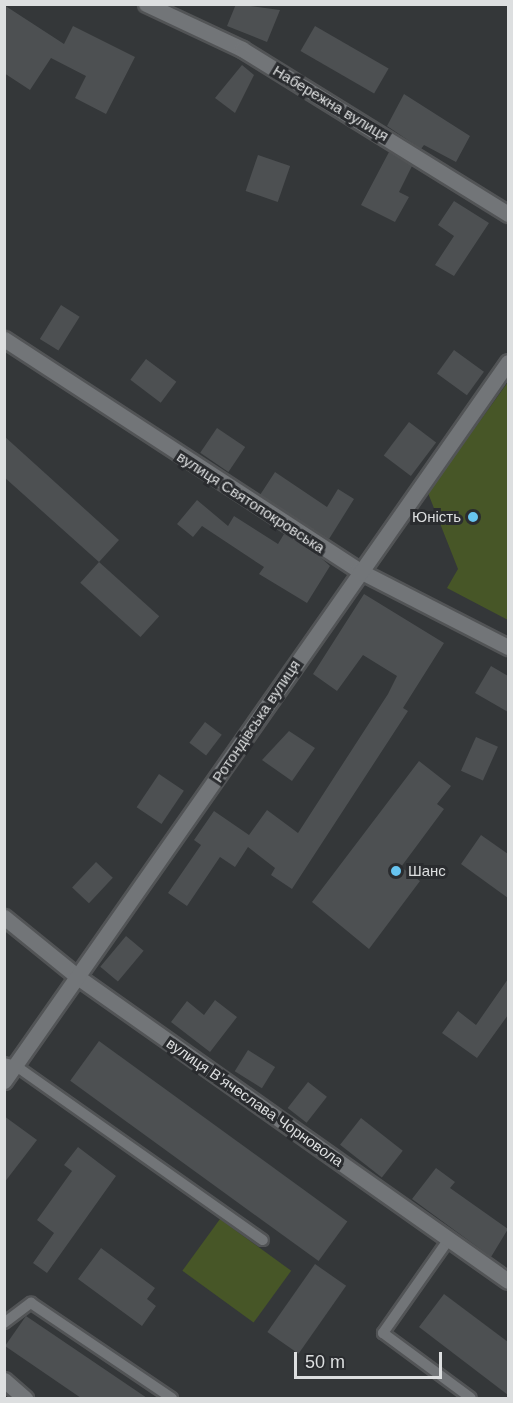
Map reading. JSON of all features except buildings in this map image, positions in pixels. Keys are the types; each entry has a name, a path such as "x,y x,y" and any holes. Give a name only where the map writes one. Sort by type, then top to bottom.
{"street":[{"name":"Набережна вулиця","path":"146,4 242,49 508,214"},
{"name":"вулиця Святопокровська","path":"4,339 358,570 508,648"},
{"name":"Ротондівська вулиця","path":"4,1081 10,1065 79,978 358,570 508,362"},
{"name":"вулиця Вʼячеслава Чорновола","path":"4,917 79,978 508,1281"},
{"path":"4,1380 24,1398"}],"lane":[{"path":"10,1065 263,1240"},
{"path":"449,1239 383,1334 471,1398"},
{"path":"4,1323 31,1302 172,1398"}],"green space":[{"name":"Юність","path":"508,382 508,620 447,588 458,569 428,493"},
{"path":"220,1219 291,1271 254,1323 182,1271"}],"place":[{"name":"Юність","path":"473,517"},
{"name":"Шанс","path":"396,871"}]}
